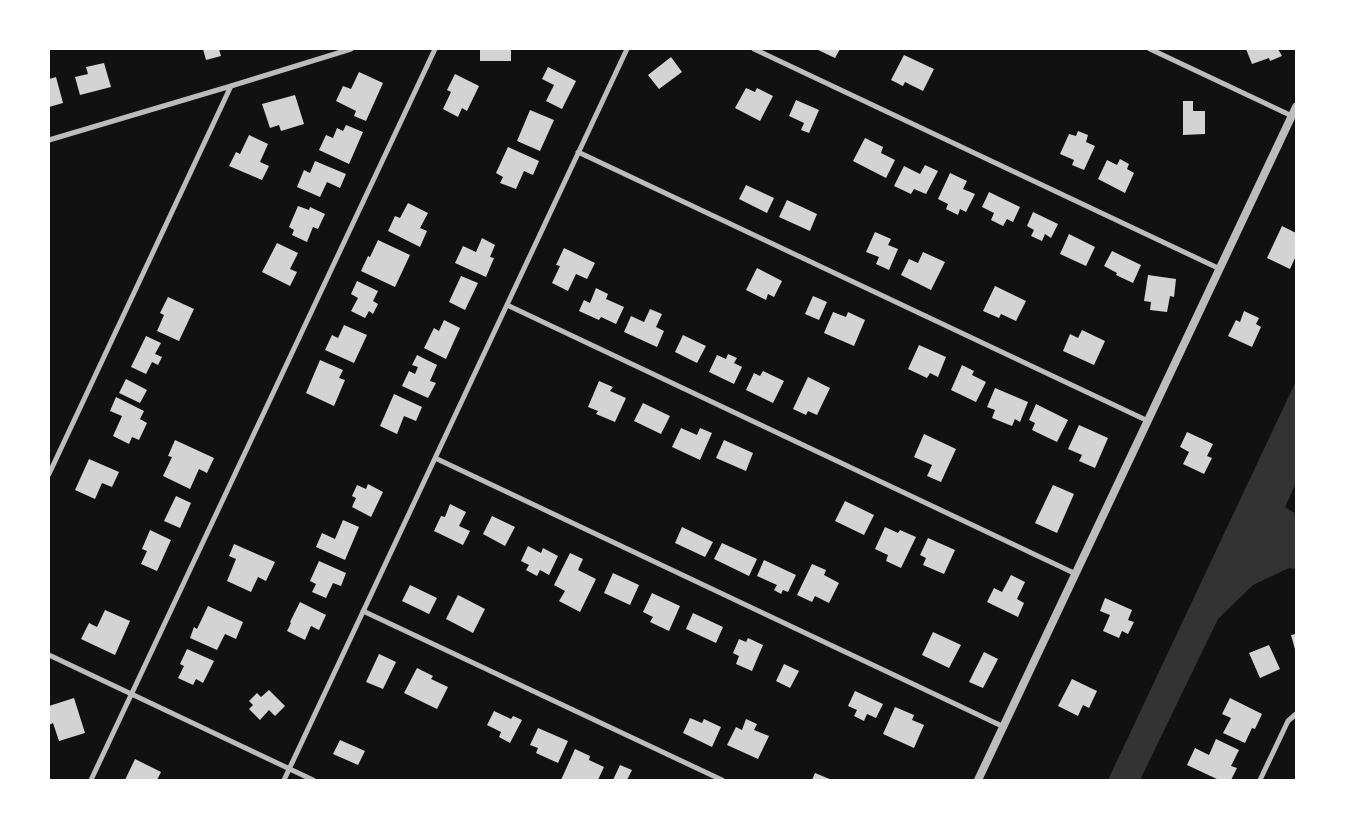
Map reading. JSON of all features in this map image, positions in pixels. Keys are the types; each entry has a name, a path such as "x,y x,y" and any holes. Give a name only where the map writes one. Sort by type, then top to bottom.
{"street":[{"path":"49,140 351,49"},
{"path":"91,780 435,49"},
{"path":"284,780 627,49"},
{"path":"754,49 1220,268"},
{"path":"1150,49 1292,116"},
{"path":"49,474 51,463 231,86"},
{"path":"978,780 1296,107"},
{"path":"578,152 1148,421"},
{"path":"507,305 1076,574"},
{"path":"435,458 1004,726"},
{"path":"363,611 722,780"},
{"path":"49,655 313,780"},
{"path":"1260,780 1288,721 1296,714"}],"shaded area":[{"path":"1296,381 1296,483 1285,507 1296,514 1296,569 1289,568 1253,585 1218,619 1140,780 1108,780"}],"building":[{"path":"203,49 219,49 221,56 206,60"},
{"path":"480,49 511,49 511,61 480,61"},
{"path":"816,49 840,49 835,58"},
{"path":"1246,49 1278,49 1282,56 1270,61 1269,58 1252,64"},
{"path":"904,55 934,69 923,91 905,82 903,86 891,80"},
{"path":"671,57 682,72 659,89 648,75"},
{"path":"104,63 111,87 80,95 75,77 88,74 86,67"},
{"path":"548,67 576,81 562,109 546,101 554,85 542,79"},
{"path":"359,72 383,83 366,121 354,116 356,111 336,101 343,86 351,89"},
{"path":"455,74 479,86 467,111 462,108 458,117 443,109 451,92 447,90"},
{"path":"56,77 63,103 49,107 49,79"},
{"path":"746,88 755,92 757,88 773,96 760,121 735,108"},
{"path":"295,95 304,124 281,131 279,125 270,128 262,104"},
{"path":"796,100 819,110 809,133 801,130 804,123 789,116"},
{"path":"1183,101 1193,101 1193,111 1205,111 1205,134 1183,135"},
{"path":"530,110 554,120 540,151 517,141"},
{"path":"346,125 363,132 349,164 319,150 326,135 333,138 337,128 343,131"},
{"path":"1078,131 1088,135 1086,142 1095,146 1084,170 1072,165 1074,160 1060,154 1069,134 1076,136"},
{"path":"249,135 268,144 260,162 269,166 262,180 229,166 236,152 240,154"},
{"path":"865,138 883,147 881,153 895,160 886,178 853,161"},
{"path":"508,147 539,161 533,175 524,171 516,189 500,183 503,177 496,173"},
{"path":"1120,159 1129,164 1127,169 1134,173 1125,193 1098,179 1107,160 1117,165"},
{"path":"315,161 346,174 340,188 327,182 320,197 297,187 304,170 310,173"},
{"path":"925,165 938,171 926,194 914,189 911,194 894,186 904,166 920,174"},
{"path":"950,173 967,181 963,189 975,194 966,212 960,209 958,215 946,209 948,204 938,199"},
{"path":"746,185 774,198 767,213 739,199"},
{"path":"989,192 1020,207 1013,222 1007,219 1003,226 991,220 994,213 982,207"},
{"path":"787,200 817,214 810,231 779,217"},
{"path":"408,203 428,213 420,228 427,231 420,247 388,231 395,216 400,218"},
{"path":"298,206 309,210 310,207 325,214 318,229 313,227 307,242 292,235 294,230 289,227"},
{"path":"1033,212 1058,224 1051,238 1045,234 1042,241 1031,236 1034,230 1027,226"},
{"path":"1282,226 1296,233 1296,259 1290,269 1267,258"},
{"path":"875,232 891,239 888,245 898,249 889,270 876,264 879,257 866,252"},
{"path":"1069,234 1095,247 1086,266 1060,254"},
{"path":"482,238 495,245 490,257 494,258 486,277 455,263 463,246 476,252"},
{"path":"378,240 410,255 395,287 361,271"},
{"path":"277,243 298,253 290,269 297,272 290,286 262,272"},
{"path":"564,248 595,263 587,279 576,274 568,291 552,283 560,266 556,265"},
{"path":"1112,251 1141,265 1133,283 1116,275 1117,273 1104,266"},
{"path":"923,252 945,262 931,290 901,275 909,259 918,263"},
{"path":"757,268 782,281 774,297 768,294 766,300 746,290"},
{"path":"1148,275 1176,279 1174,297 1170,296 1167,312 1150,310 1151,302 1144,301"},
{"path":"461,276 478,283 465,310 449,302"},
{"path":"357,281 378,291 373,301 378,304 373,314 369,311 365,318 351,311 358,298 351,294"},
{"path":"995,286 1026,301 1016,321 1001,314 999,318 983,311"},
{"path":"596,288 608,294 606,299 624,307 616,324 601,317 599,320 579,311 584,300 590,303"},
{"path":"813,296 827,302 819,320 805,314"},
{"path":"168,297 194,309 179,341 157,331 164,315 160,313"},
{"path":"650,309 662,314 656,327 664,331 657,347 624,332 631,316 644,322"},
{"path":"1244,311 1259,318 1256,324 1261,327 1252,347 1228,336 1236,320 1240,322"},
{"path":"833,312 846,317 848,312 865,320 854,346 824,333"},
{"path":"444,320 460,328 446,359 424,348 434,328 439,331"},
{"path":"344,325 367,335 354,363 325,350 332,335 338,338"},
{"path":"1082,330 1105,341 1094,365 1063,351 1070,334 1078,338"},
{"path":"683,335 706,346 697,363 675,352"},
{"path":"146,336 161,343 155,354 162,357 158,365 152,362 146,374 131,367"},
{"path":"919,345 946,357 938,377 930,373 927,378 908,369"},
{"path":"728,354 737,358 734,363 742,367 734,384 709,372 717,355 726,359"},
{"path":"417,355 437,365 430,381 436,383 428,398 402,386 409,371 415,374 418,367 412,365"},
{"path":"320,360 343,370 339,378 345,380 334,406 306,393"},
{"path":"962,365 974,371 972,375 986,382 976,402 951,390"},
{"path":"763,371 784,381 773,403 746,390 754,373 760,376"},
{"path":"808,377 830,388 817,415 808,411 806,415 793,409"},
{"path":"126,379 147,390 140,403 119,393"},
{"path":"599,381 613,387 610,391 626,398 615,422 596,414 598,411 588,407"},
{"path":"995,388 1028,402 1020,422 1015,419 1012,426 992,418 995,410 987,407"},
{"path":"394,394 422,407 416,421 404,416 397,434 380,426"},
{"path":"116,397 144,411 140,419 147,423 139,440 132,437 129,444 113,436 122,416 110,411"},
{"path":"643,403 670,416 661,434 634,421"},
{"path":"1036,404 1068,420 1057,442 1032,430 1035,423 1029,420"},
{"path":"1079,425 1108,438 1095,468 1079,461 1082,455 1068,449"},
{"path":"681,428 697,435 700,428 712,433 700,460 672,447"},
{"path":"1187,432 1213,444 1207,456 1212,458 1204,474 1183,464 1189,452 1180,447"},
{"path":"924,434 956,449 941,482 927,476 932,465 914,457"},
{"path":"175,440 214,458 207,473 199,469 190,489 163,476 172,457 168,456"},
{"path":"724,440 753,453 746,471 716,458"},
{"path":"89,459 119,472 112,487 102,483 95,499 75,490"},
{"path":"368,484 383,492 371,517 352,507 356,498 352,496 357,485 366,489"},
{"path":"1053,485 1074,494 1057,533 1035,523"},
{"path":"176,496 191,503 180,528 164,521"},
{"path":"845,501 874,515 864,535 835,521"},
{"path":"450,504 466,512 459,526 470,531 463,545 434,531 441,516 445,517"},
{"path":"492,516 515,527 505,546 483,534"},
{"path":"343,520 359,527 345,560 316,547 322,533 335,539"},
{"path":"682,527 713,542 705,557 675,543"},
{"path":"885,527 898,533 900,530 916,537 901,568 886,561 888,555 875,549"},
{"path":"150,530 171,540 157,571 141,564 147,551 142,549"},
{"path":"928,538 955,550 944,574 923,565 926,558 920,555"},
{"path":"722,543 757,559 749,576 714,559"},
{"path":"234,544 275,562 266,581 258,577 251,592 227,581 236,559 229,556"},
{"path":"528,546 541,553 543,548 558,556 549,575 540,570 537,576 526,570 529,565 521,561"},
{"path":"570,553 583,559 578,570 596,579 580,612 559,601 565,591 554,585"},
{"path":"764,560 796,575 788,592 783,590 781,594 774,590 777,585 757,576"},
{"path":"319,561 346,573 341,586 333,583 326,598 312,592 316,584 310,581"},
{"path":"812,564 826,570 824,575 839,583 829,603 815,596 812,602 797,595"},
{"path":"613,573 639,585 630,605 604,593"},
{"path":"1011,575 1025,582 1017,599 1024,603 1018,617 987,602 994,588 1002,592"},
{"path":"410,585 437,598 429,614 402,601"},
{"path":"652,593 680,606 669,631 650,622 653,617 643,612"},
{"path":"458,595 485,609 473,633 446,619"},
{"path":"1105,598 1132,610 1128,620 1134,622 1128,634 1122,631 1119,638 1103,631 1110,615 1100,611"},
{"path":"300,602 326,615 319,630 311,626 305,640 287,631"},
{"path":"208,606 243,622 236,639 225,634 217,650 190,638 194,627 197,629"},
{"path":"105,610 130,621 115,655 81,639 89,623 97,627"},
{"path":"693,613 723,627 716,643 686,629"},
{"path":"933,632 961,645 949,668 922,655"},
{"path":"1296,634 1296,653 1291,635"},
{"path":"748,638 763,645 752,671 736,664 739,656 733,653 739,639 746,642"},
{"path":"1269,645 1280,669 1260,678 1249,653"},
{"path":"187,649 214,661 203,683 196,679 193,685 178,678 184,666 180,664"},
{"path":"984,652 998,659 983,688 969,682"},
{"path":"379,654 396,662 383,689 366,682"},
{"path":"784,664 799,671 790,688 776,681"},
{"path":"417,668 433,676 431,679 448,687 437,709 404,693"},
{"path":"1072,679 1097,691 1089,708 1083,705 1078,716 1058,706"},
{"path":"269,690 285,706 275,716 269,710 260,720 249,709 253,705 249,701 257,693 261,697"},
{"path":"855,691 883,704 876,718 867,714 864,721 854,716 857,710 848,706"},
{"path":"74,698 85,733 59,741 53,723 49,725 49,706"},
{"path":"1230,698 1262,714 1255,729 1252,728 1245,743 1223,733 1231,718 1222,714"},
{"path":"895,707 914,715 912,720 924,725 914,748 883,734"},
{"path":"494,711 511,719 513,716 522,720 510,743 499,737 501,732 487,725"},
{"path":"690,718 702,723 704,719 721,727 712,747 683,733"},
{"path":"746,719 757,724 754,730 769,736 758,759 727,745 736,727 742,730"},
{"path":"538,728 568,741 558,763 536,753 538,748 530,745"},
{"path":"1216,739 1239,750 1231,766 1237,768 1231,780 1219,780 1187,765 1195,748 1209,755"},
{"path":"340,740 365,751 358,765 333,754"},
{"path":"575,749 590,756 589,760 604,767 598,780 561,780"},
{"path":"135,759 161,772 157,780 125,780"},
{"path":"620,765 632,770 627,780 613,780"},
{"path":"815,773 832,780 812,780"}]}
